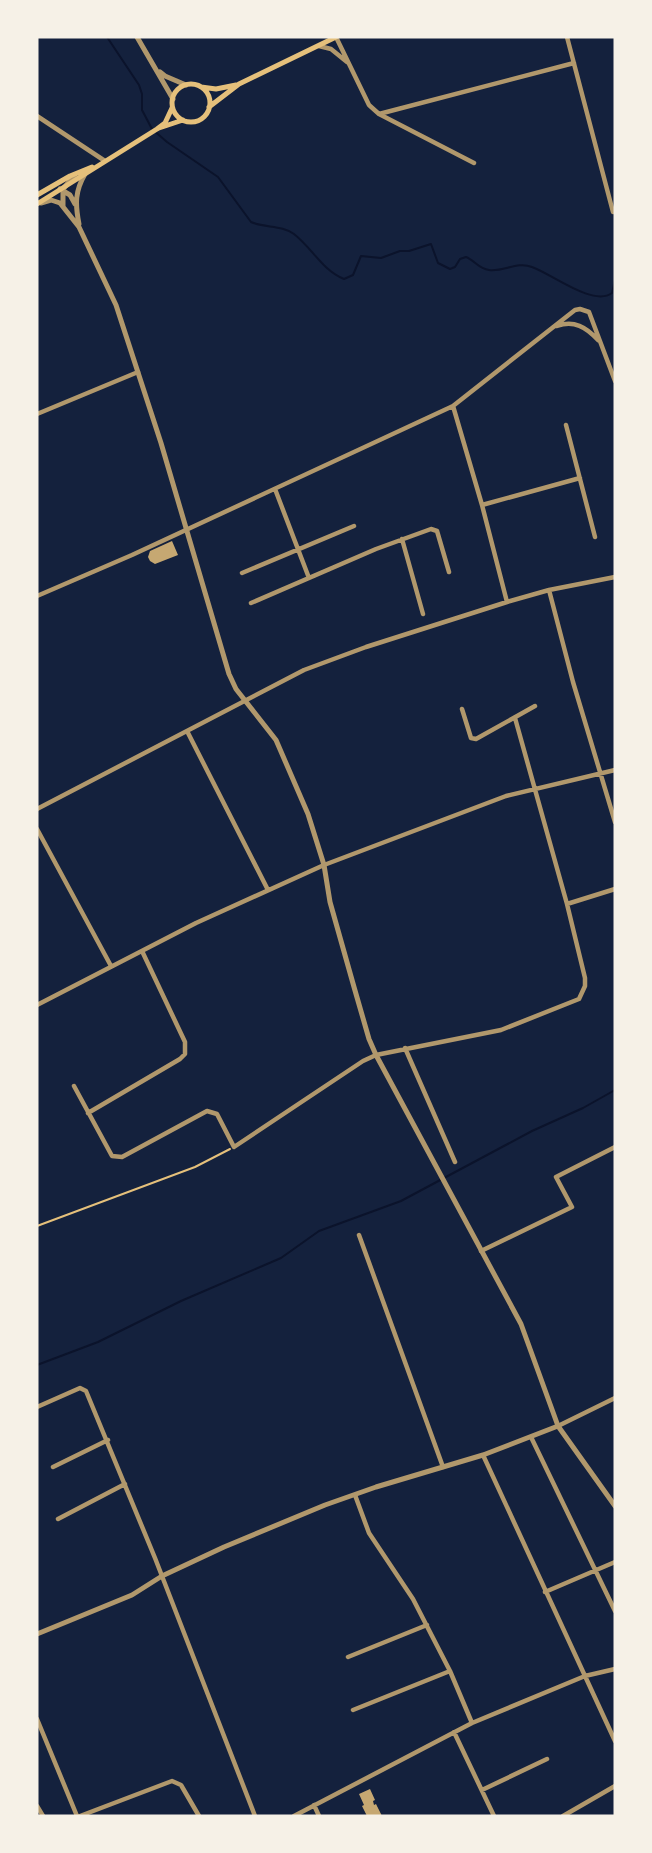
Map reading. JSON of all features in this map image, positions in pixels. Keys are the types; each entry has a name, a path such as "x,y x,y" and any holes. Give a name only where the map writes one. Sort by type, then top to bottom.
{"main road":[{"path":"209,107 239,85 336,37"},
{"path":"37,204 165,123 176,91 186,85 216,89 239,85"},
{"path":"157,129 183,120 196,121 207,113 209,98 201,87"},
{"path":"172,108 183,120"},
{"path":"37,195 98,165"}],"street":[{"path":"137,37 173,99"},
{"path":"336,37 369,105 379,114 474,163"},
{"path":"567,37 613,212"},
{"path":"318,46 331,49 352,69"},
{"path":"379,114 574,63"},
{"path":"153,64 164,76 186,85"},
{"path":"37,116 105,161"},
{"path":"63,206 63,190 78,173"},
{"path":"79,227 76,205 79,185 85,174"},
{"path":"50,187 63,190 76,205"},
{"path":"37,204 51,200 63,206 79,227 116,304 187,529 223,657 236,689 281,748 308,814 324,865 335,919 376,1055 521,1324 558,1426 615,1506"},
{"path":"37,596 453,406 575,310 585,310 592,318 615,381"},
{"path":"553,328 560,324 576,324 591,332 599,342"},
{"path":"37,414 138,372"},
{"path":"453,406 508,602"},
{"path":"566,425 595,537"},
{"path":"482,505 580,478"},
{"path":"275,489 309,578"},
{"path":"242,573 354,526"},
{"path":"251,603 402,538 431,529 437,531 449,572"},
{"path":"402,538 423,614"},
{"path":"37,809 245,702 272,684 304,670 366,647 508,602 549,590 615,577"},
{"path":"549,590 615,822"},
{"path":"461,709 468,734 476,739 535,706"},
{"path":"74,1086 108,1152 117,1158 206,1111 217,1114 234,1147 376,1055 501,1030 572,1002 583,993 585,978 567,904 515,718"},
{"path":"187,731 268,890"},
{"path":"37,1005 111,966 324,865 506,796 615,771"},
{"path":"37,829 111,966"},
{"path":"567,904 615,890"},
{"path":"88,1113 185,1054 186,1042 142,951"},
{"path":"405,1048 455,1162"},
{"path":"481,1251 572,1207 556,1177 615,1147"},
{"path":"359,1236 443,1467"},
{"path":"37,1407 80,1388 86,1391 256,1816"},
{"path":"37,1633 132,1595 162,1576 251,1535 355,1495 531,1437 615,1398"},
{"path":"531,1437 615,1611"},
{"path":"53,1467 107,1440"},
{"path":"483,1455 615,1741"},
{"path":"58,1519 125,1484"},
{"path":"355,1495 369,1533 427,1625 472,1723"},
{"path":"545,1592 615,1562"},
{"path":"348,1657 427,1625"},
{"path":"293,1816 472,1723 585,1676 615,1669"},
{"path":"353,1710 450,1671"},
{"path":"37,1719 78,1816 172,1781 181,1785 199,1816"},
{"path":"454,1732 494,1816"},
{"path":"482,1790 547,1759"},
{"path":"563,1816 615,1786"},
{"path":"314,1805 319,1816"},
{"path":"37,1806 43,1816"}],"path":[{"path":"37,1226 195,1167 234,1147"}],"building":[{"path":"172,541 178,555 155,564 150,561 150,551"},
{"path":"370,1789 375,1800 374,1805 376,1804 382,1816 367,1816 362,1806 364,1805 359,1794"}],"waterway":[{"path":"107,37 139,85 142,110 152,129 218,177 251,222 284,229 294,234 324,265 344,279 353,275 361,256 381,258 431,244 438,263 450,269 466,257 489,270 526,265 594,296 612,293 615,280"},
{"path":"37,1365 98,1342 181,1301 281,1258 319,1231 401,1201 615,1090"}]}
